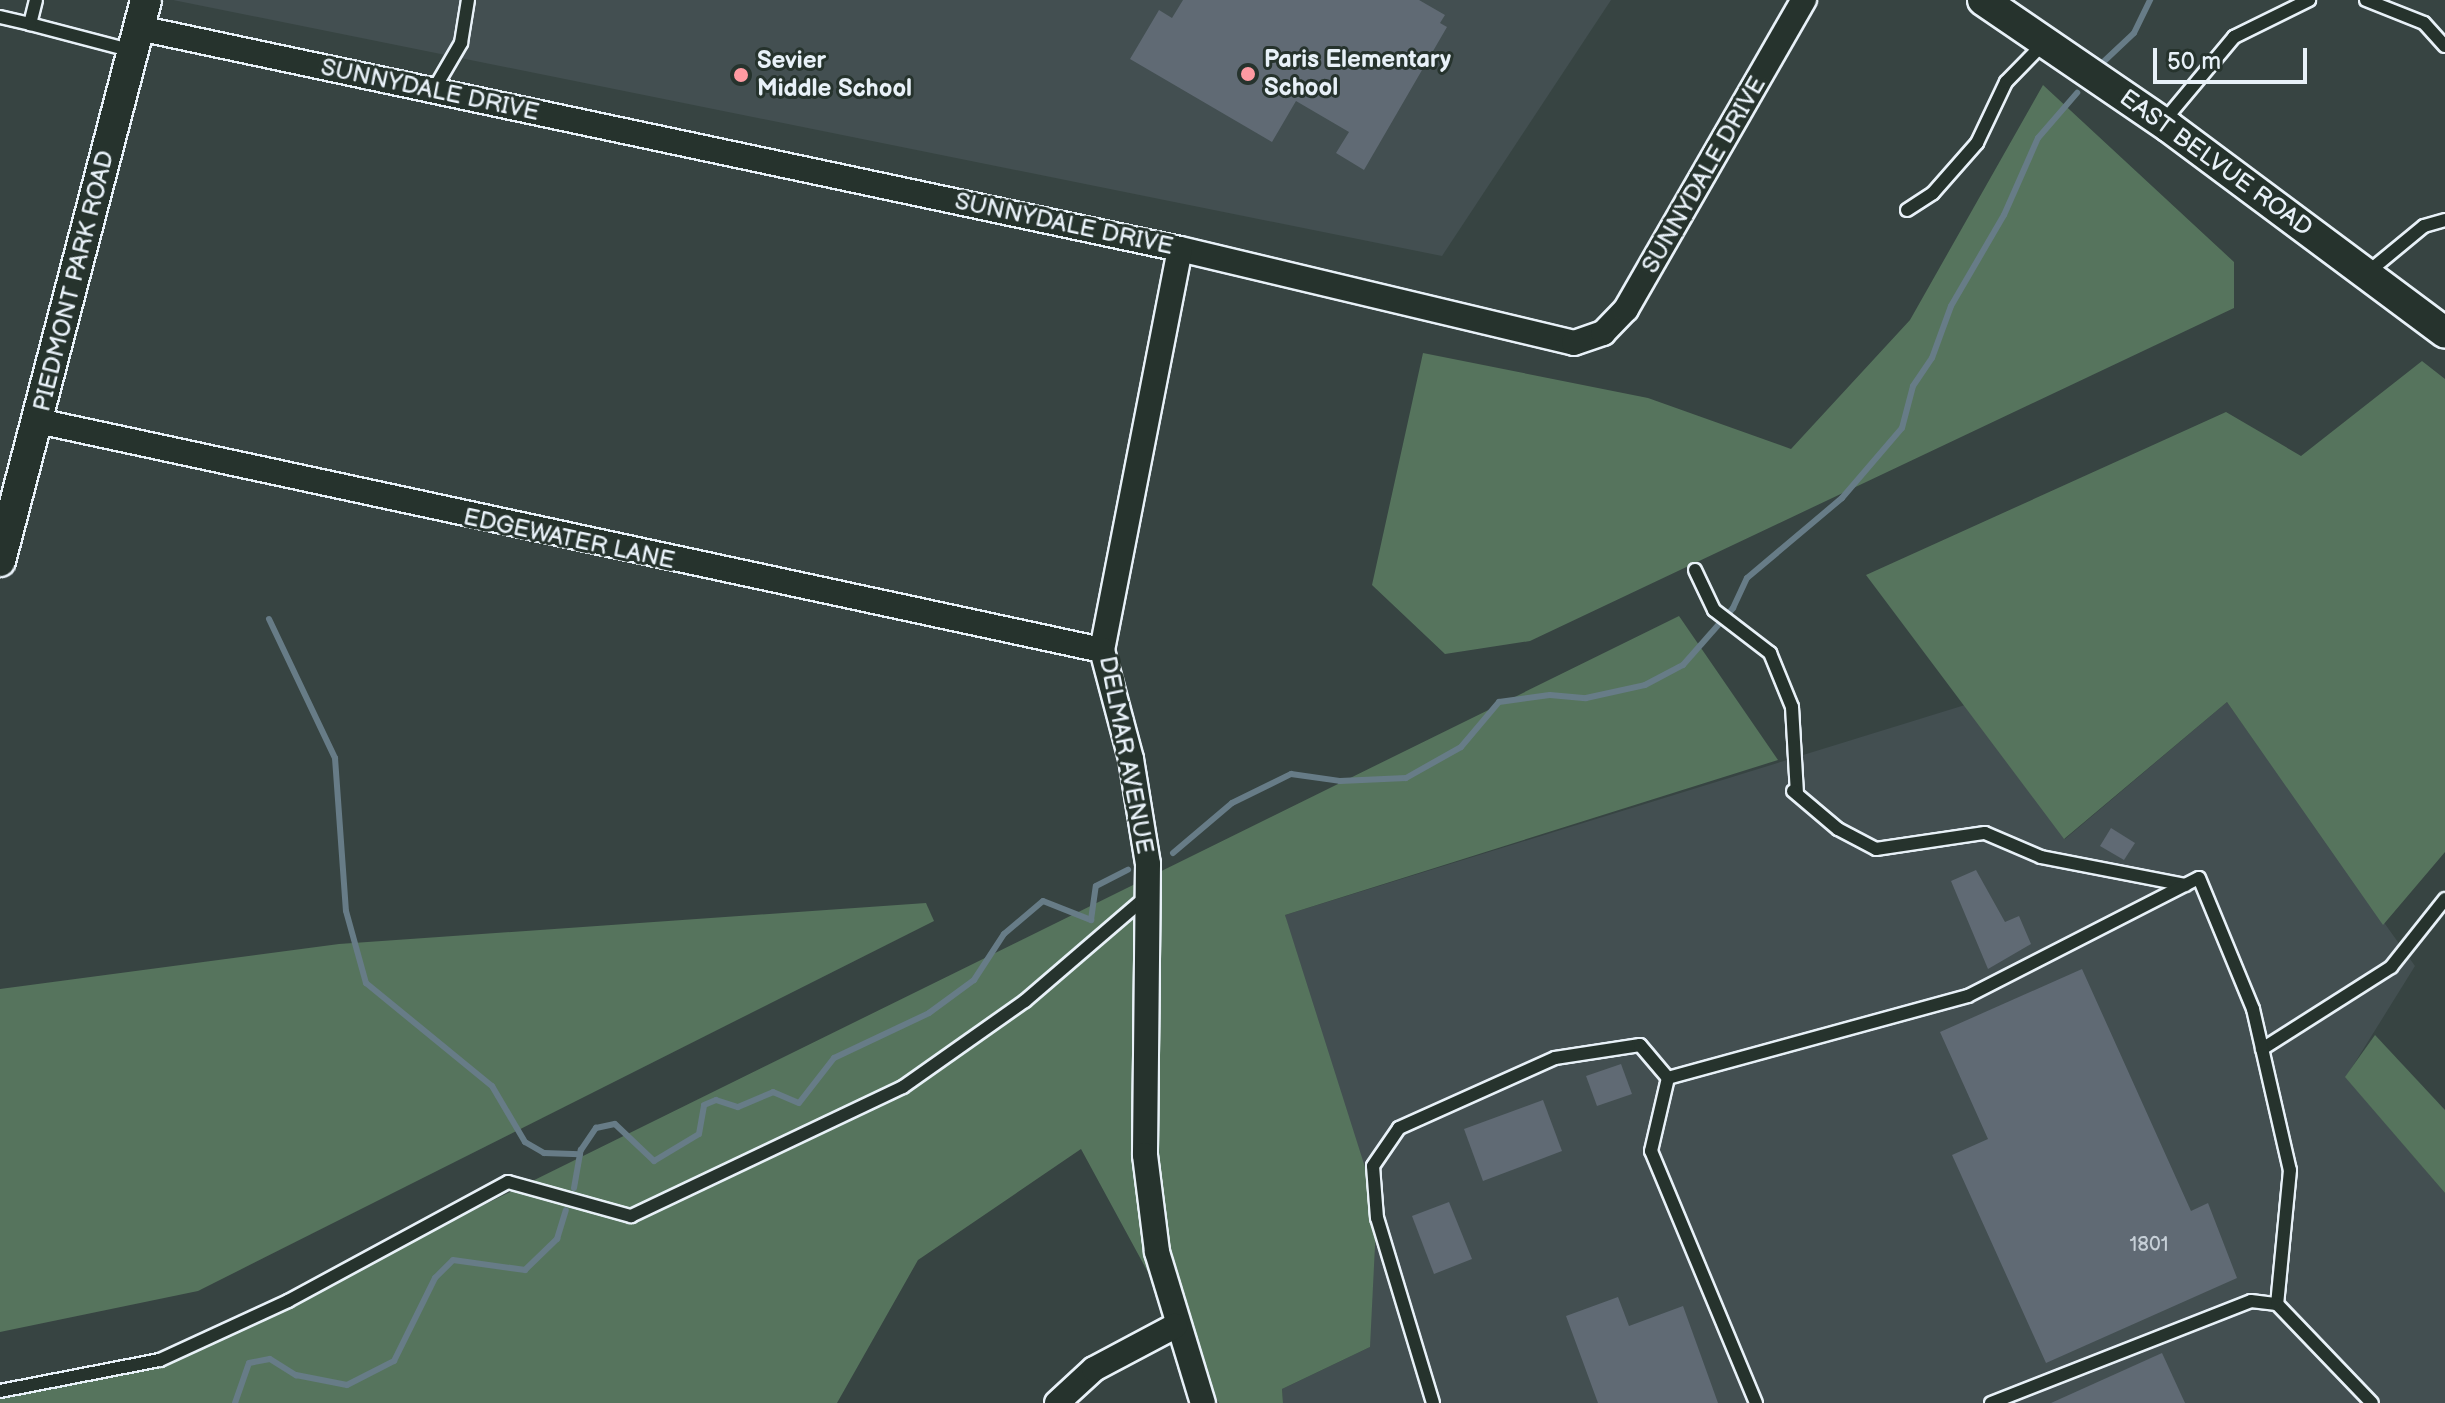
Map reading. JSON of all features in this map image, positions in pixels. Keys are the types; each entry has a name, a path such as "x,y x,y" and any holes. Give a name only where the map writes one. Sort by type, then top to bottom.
{"street":[{"name":"SUNNYDALE DRIVE","path":"140,16 433,91 1180,249 1558,341 1593,340 1635,296 1804,0"},
{"name":"EAST BELVUE ROAD","path":"1983,0 2163,123 2445,333"},
{"name":"PIEDMONT PARK ROAD","path":"0,561 140,16"},
{"name":"DELMAR AVENUE","path":"1180,249 1102,650 1131,759 1149,895 1145,1155 1157,1252 1175,1326 1203,1403"},
{"name":"EDGEWATER LANE","path":"38,421 1102,650"},
{"path":"1057,1403 1094,1369 1175,1326"}],"lane":[{"path":"30,24 36,0"},
{"path":"433,91 461,43 468,0"},
{"path":"2163,123 2234,37 2309,0"},
{"path":"2366,0 2424,23 2445,46"},
{"path":"0,17 30,24 140,16"},
{"path":"1907,210 1933,193 1977,143 2006,82 2044,43"},
{"path":"2367,273 2424,226 2445,220"},
{"path":"1695,570 1714,610 1770,653 1792,707 1795,792 1838,829 1876,849 1985,833 2041,857 2185,885"},
{"path":"1668,1078 1968,996 2199,878 2253,1009 2290,1170 2277,1304"},
{"path":"0,1391 160,1360 288,1301 508,1182 631,1216 903,1087 1025,1001 1149,895"},
{"path":"2262,1049 2391,967 2445,899"},
{"path":"1433,1403 1377,1218 1373,1166 1399,1128 1555,1058 1640,1045 1668,1078"},
{"path":"1668,1078 1651,1151 1756,1403"},
{"path":"1991,1403 2251,1301 2277,1304 2372,1403"}],"shaded area":[{"name":"Paris Elementary School","path":"173,0 1611,0 1442,256"},
{"path":"2227,702 2415,966 2346,1077 2445,1193 2445,1403 1283,1403 1282,1389 1370,1347 1285,915 1965,705 2065,839"}],"green space":[{"path":"2043,85 2234,262 2234,308 1530,641 1445,654 1372,585 1423,353 1648,398 1791,449 1910,320"},
{"path":"2422,361 2445,379 2445,852 2383,925 2227,702 2064,839 1866,575 2226,412 2301,456"},
{"path":"1679,616 1778,760 1285,915 1377,1205 1370,1347 1282,1389 1283,1403 1219,1403 1081,1149 918,1260 837,1403 0,1403 0,1396 181,1354"},
{"path":"926,903 934,921 198,1291 0,1332 0,989 339,944"},
{"path":"2375,1035 2445,1110 2445,1193 2345,1077"}],"building":[{"path":"1183,0 1419,0 1445,15 1440,23 1447,27 1364,170 1336,153 1349,132 1296,101 1272,142 1130,59 1159,10 1172,18"},
{"path":"2111,828 2135,843 2124,860 2100,846"},
{"path":"1976,870 2005,922 2019,916 2031,944 1988,969 1951,881"},
{"path":"2082,969 2191,1211 2208,1203 2237,1278 2046,1363 1952,1155 1988,1139 1940,1032"},
{"path":"1621,1064 1632,1094 1597,1106 1586,1076"},
{"path":"1543,1100 1562,1151 1483,1181 1464,1129"},
{"path":"1449,1202 1472,1259 1434,1274 1412,1216"},
{"path":"1618,1297 1629,1326 1683,1306 1718,1403 1598,1403 1566,1316"},
{"path":"2162,1353 2185,1403 2051,1403"}],"waterway":[{"path":"2099,66 2134,33 2150,0"},
{"path":"1173,853 1232,803 1291,774 1340,781 1406,778 1461,747 1499,702 1550,695 1586,698 1645,685 1683,665 1733,608 1747,578 1842,498 1902,428 1913,386 1932,358 1951,306 2004,215 2038,138 2077,93"},
{"path":"269,619 335,758 346,911 366,983 492,1086 525,1142 544,1153 580,1154"},
{"path":"574,1188 581,1150 596,1128 615,1124 654,1161 699,1134 704,1105 716,1100 738,1107 773,1092 799,1103 834,1058 929,1013 974,980 1004,934 1043,901 1091,920 1096,886 1128,870"},
{"path":"235,1403 249,1363 270,1359 296,1375 347,1385 394,1361 435,1278 453,1260 525,1270 557,1239 566,1210"}],"place":[{"name":"Paris Elementary School","path":"1248,74"},
{"name":"Sevier Middle School","path":"741,75"}]}
